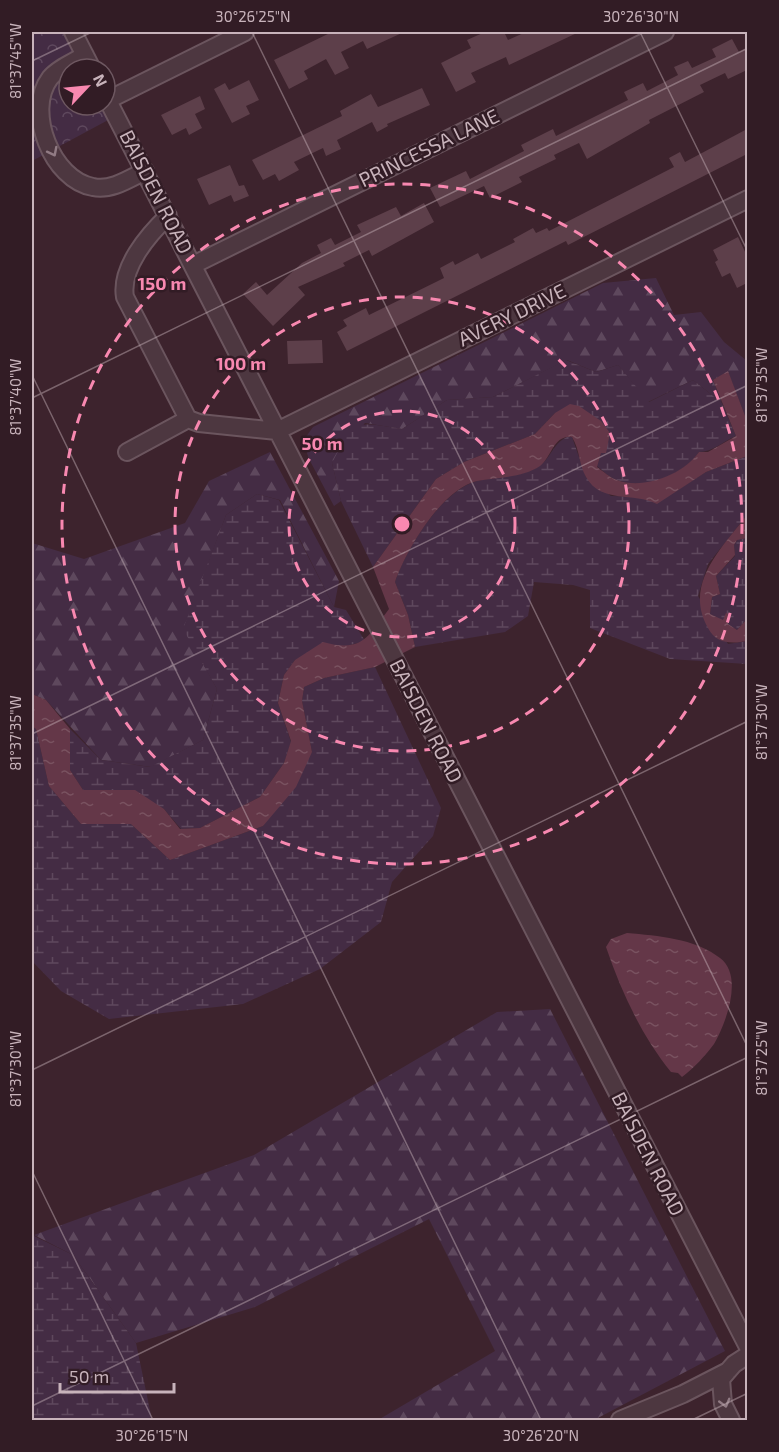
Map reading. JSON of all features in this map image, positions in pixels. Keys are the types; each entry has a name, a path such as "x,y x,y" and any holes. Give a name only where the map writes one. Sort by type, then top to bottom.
{"street":[{"path":"73,32 86,57"},
{"path":"117,92 245,32"},
{"name":"PRINCESSA LANE","path":"194,266 665,32"},
{"path":"57,75 51,77 39,102 40,126 63,171 75,180 93,188 111,187 145,171"},
{"name":"BAISDEN ROAD","path":"117,117 747,1347"},
{"name":"AVERY DRIVE","path":"277,431 747,199"},
{"path":"168,216 154,229 123,284 125,297 188,419 199,423 277,431"},
{"path":"127,452 188,419"},
{"path":"731,1420 723,1404 721,1379 747,1355"},
{"path":"620,1420 683,1394 728,1371"}],"green space":[{"path":"32,32 65,32 78,57 57,57 57,117 109,117 110,119 32,161"},
{"path":"656,278 674,315 701,312 724,342 747,361 747,421 728,372 713,380 722,403 693,380 648,402 618,365 596,372 567,360 493,397 447,400 402,429 365,423 332,463 341,501 334,506 309,459 303,441 313,427 603,283"},
{"path":"566,360 596,372 618,365 649,402 693,380 722,403 736,436 704,452 699,452 684,468 662,479 639,484 627,483 612,478 597,466 601,453 555,413 535,434 464,462 436,479 373,567 341,501 332,463 352,431 365,425 402,429 447,400 493,397"},
{"path":"567,437 572,437 586,477 611,496 645,497 657,503 706,472 747,456 747,515 708,564 698,596 728,644 747,641 747,664 670,659 590,628 590,590 573,585 534,582 528,616 505,632 415,647 408,615 395,582 427,522 451,496 464,487 477,481 517,475 532,470 543,463 558,443"},
{"path":"270,452 339,581 334,607 280,500 257,494 226,515 184,629 217,689 203,740 151,767 101,760 46,700 32,694 32,543 84,559 185,523 209,481"},
{"path":"257,494 279,500 334,607 346,610 365,641 295,660 284,675 278,703 291,742 284,763 260,797 200,828 181,829 164,809 83,790 70,770 70,729 101,760 150,767 203,740 217,689 183,629 226,515"},
{"path":"747,538 747,619 737,630 710,614 712,597 720,594 716,576 735,556 734,545 738,539"},
{"path":"375,667 441,808 433,836 392,882 381,922 320,969 243,1004 109,1019 61,991 32,961 32,726 36,729 49,786 81,824 131,824 170,860 263,826 312,752 302,701 304,687 324,678"},
{"path":"550,1009 725,1351 594,1420 378,1420 495,1351 429,1219 255,1307 136,1343 73,1255 34,1235 254,1155 497,1012"},
{"path":"32,1235 73,1255 136,1343 152,1420 34,1420 32,1416"}],"water":[{"path":"728,371 747,421 747,456 706,472 657,504 609,494 592,485 586,477 572,437 561,439 544,462 533,470 517,475 477,481 464,486 451,496 427,522 395,582 408,615 415,647 375,667 324,678 304,687 302,701 312,752 296,787 263,826 170,860 131,824 81,824 49,786 36,729 32,726 32,694 46,700 70,729 70,770 83,790 135,790 164,809 180,829 200,828 260,797 284,763 291,741 278,703 284,675 295,660 323,642 336,645 355,644 363,640 375,628 389,609 373,567 436,479 464,462 535,434 555,413 570,404 579,406 601,421 610,433 606,453 601,453 597,467 612,478 627,483 639,483 650,482 673,474 699,452 708,452 736,436 713,380"},
{"path":"747,515 747,538 737,540 734,545 735,555 716,576 720,594 712,597 710,614 723,620 726,613 729,614 728,624 737,630 747,619 747,641 725,642 715,637 708,628 701,612 700,596 709,567"},
{"path":"627,933 663,937 699,946 720,958 727,966 731,976 732,988 728,1012 714,1044 682,1077 678,1073 671,1072 650,1043 625,996 612,963 606,947 611,939"}],"building":[{"path":"332,32 404,32 367,49 363,41 341,52 349,68 335,75 326,59 304,71 308,79 289,89 274,60"},
{"path":"485,32 504,32 508,40 526,32 579,32 509,65 506,57 471,73 476,82 456,92 441,63 471,48 467,40"},
{"path":"732,39 739,52 747,48 747,70 728,79 725,73 700,85 704,92 649,120 650,123 587,159 579,143 554,155 556,159 519,177 522,182 490,198 484,186 440,207 430,188 466,171 470,179 524,151 521,145 553,129 556,136 628,100 624,92 643,83 647,91 678,75 674,67 688,61 692,68 716,57 712,49"},
{"path":"249,80 259,100 246,106 250,114 232,123 214,89 225,83 229,90"},
{"path":"422,88 430,105 387,124 388,126 377,132 372,122 337,140 341,149 326,156 323,148 294,162 299,170 279,181 275,174 263,180 252,160 342,116 340,111 371,94 378,107"},
{"path":"200,96 205,109 195,114 202,128 189,135 186,128 172,135 161,115"},
{"path":"747,129 747,154 568,245 566,241 347,351 337,332 347,326 343,320 366,308 369,315 444,278 440,268 453,261 455,265 478,253 481,259 515,242 513,239 533,228 536,233 547,228 549,231 674,167 669,158 680,152 685,162"},
{"path":"230,165 239,186 244,185 249,196 234,202 231,195 209,205 197,179"},
{"path":"424,203 434,222 372,256 369,250 343,263 345,266 298,287 305,295 273,326 243,294 256,282 267,295 302,263 321,253 317,245 331,238 335,245 361,232 357,225 396,207 401,216"},
{"path":"738,237 747,256 747,283 737,288 730,273 722,277 715,262 718,260 713,250"},
{"path":"322,340 323,363 288,364 287,341"}]}
